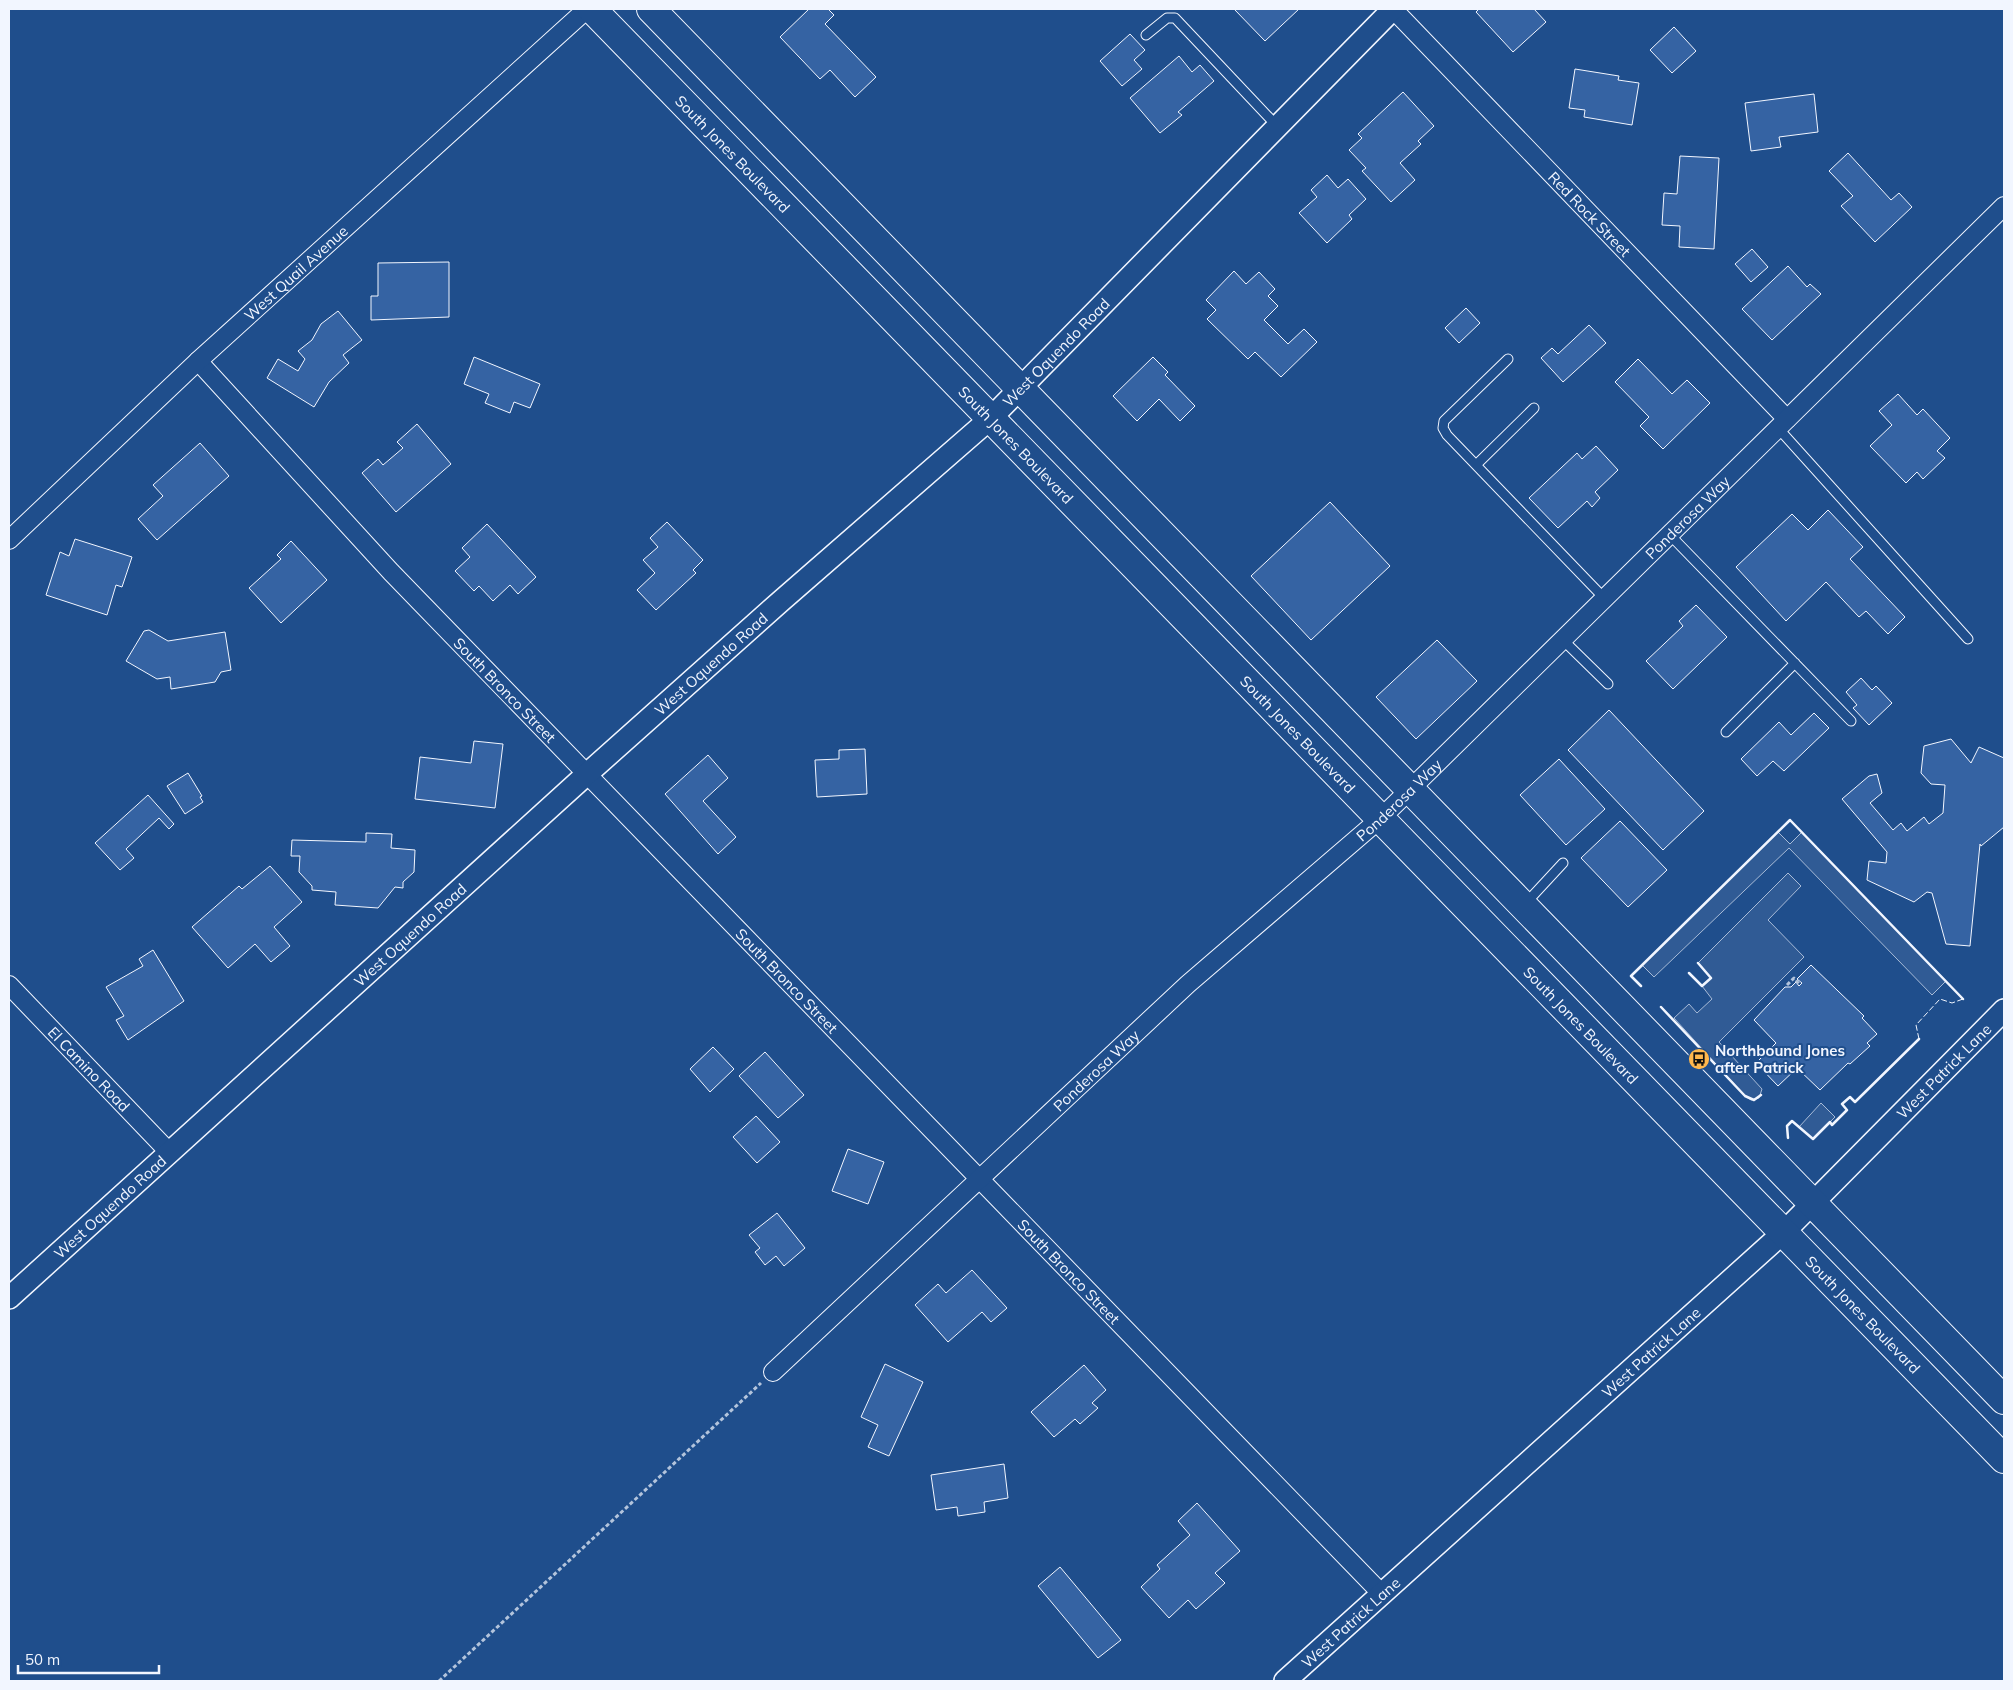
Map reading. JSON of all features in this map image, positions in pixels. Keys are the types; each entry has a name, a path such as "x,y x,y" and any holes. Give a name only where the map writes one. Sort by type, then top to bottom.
{"main road":[{"name":"South Jones Boulevard","path":"592,9 2004,1459"},
{"path":"651,9 2004,1400"}],"street":[{"name":"West Quail Avenue","path":"9,540 198,361 587,9"},
{"name":"West Oquendo Road","path":"9,1298 587,774 781,601 991,418 1393,9"},
{"name":"Red Rock Street","path":"1393,9 1783,424"},
{"name":"Ponderosa Way","path":"773,1372 1188,984 1381,818 2004,206"},
{"name":"South Bronco Street","path":"198,361 391,572 1382,1594"},
{"name":"El Camino Road","path":"9,985 170,1153"},
{"name":"West Patrick Lane","path":"1285,1681 1784,1232 2004,1010"}],"lane":[{"path":"1146,35 1167,18 1175,18 1277,126"},
{"path":"1508,359 1444,421 1443,428 1447,435 1605,599"},
{"path":"1476,465 1534,408"},
{"path":"1783,424 1968,639"},
{"path":"1670,535 1851,721"},
{"path":"1563,640 1608,684"},
{"path":"1726,732 1795,664"},
{"path":"1523,905 1564,863"}],"path":[{"path":"1787,985 1794,978 1800,985"},
{"path":"439,1681 773,1372"}],"shaded area":[{"path":"1778,832 1790,844 1802,832 1946,981 1932,995 1789,848 1654,977 1642,965"},
{"path":"1788,873 1801,886 1768,920 1804,957 1719,1042 1762,1089 1759,1098 1751,1100 1745,1096 1674,1018 1689,1004 1697,1013 1712,999 1702,986 1711,978 1698,963"},
{"path":"1821,1103 1835,1117 1813,1139 1799,1127"}],"building":[{"path":"809,9 828,9 834,15 825,24 876,77 855,97 830,70 820,79 780,37"},
{"path":"1234,9 1299,9 1265,41"},
{"path":"1479,9 1534,9 1546,22 1513,52 1476,12"},
{"path":"1674,27 1696,51 1672,73 1650,50"},
{"path":"1130,34 1145,50 1134,60 1142,69 1122,86 1100,61"},
{"path":"1179,56 1192,72 1200,65 1214,81 1178,112 1182,115 1160,133 1130,98"},
{"path":"1575,69 1619,76 1618,80 1639,83 1632,125 1584,117 1585,110 1569,108"},
{"path":"1403,92 1434,126 1418,141 1421,144 1400,163 1415,180 1391,202 1362,171 1366,168 1349,150 1362,138 1358,134"},
{"path":"1814,94 1818,132 1779,137 1781,147 1751,151 1745,103"},
{"path":"1848,153 1891,200 1899,193 1912,207 1875,242 1841,206 1853,196 1829,171"},
{"path":"1680,156 1719,158 1714,249 1679,247 1680,226 1662,225 1664,193 1677,194"},
{"path":"1327,175 1338,188 1348,179 1366,199 1349,215 1352,219 1327,243 1299,213 1317,197 1311,190"},
{"path":"1752,249 1768,267 1751,282 1735,264"},
{"path":"449,262 449,317 371,320 371,296 378,296 378,263"},
{"path":"1788,266 1807,287 1810,284 1821,294 1772,340 1742,309"},
{"path":"1234,271 1246,284 1259,272 1275,289 1268,296 1278,306 1264,320 1288,344 1304,329 1317,342 1281,377 1255,352 1248,359 1207,319 1216,310 1206,300"},
{"path":"1466,308 1480,323 1459,343 1445,328"},
{"path":"338,311 362,340 343,355 349,363 329,382 314,407 267,378 278,359 298,371 305,359 298,351 312,340 321,324"},
{"path":"1589,325 1606,343 1563,382 1541,358 1552,348 1558,354"},
{"path":"474,357 540,384 530,408 514,402 510,413 485,403 489,394 464,384"},
{"path":"1153,357 1168,372 1165,375 1195,406 1180,421 1159,399 1137,421 1113,396"},
{"path":"1638,359 1672,394 1687,380 1710,403 1663,449 1640,426 1649,417 1615,382"},
{"path":"1898,394 1917,415 1923,409 1950,438 1937,451 1945,458 1923,479 1917,472 1906,483 1870,446 1892,425 1879,411"},
{"path":"417,424 451,464 396,512 362,473 378,459 383,465 403,448 397,442"},
{"path":"200,443 229,476 157,540 138,519 163,496 153,485"},
{"path":"1596,446 1618,470 1595,492 1600,498 1592,507 1587,501 1558,528 1529,498 1577,453 1582,459"},
{"path":"1330,502 1390,566 1311,640 1251,576"},
{"path":"1828,510 1863,547 1850,559 1905,617 1888,634 1866,611 1859,617 1826,582 1786,621 1736,567 1792,514 1808,530"},
{"path":"667,522 703,560 693,570 696,573 656,610 637,590 655,573 643,560 658,547 650,538"},
{"path":"487,524 536,577 518,594 510,585 493,601 479,586 474,591 455,571 470,557 462,548"},
{"path":"75,539 132,557 122,587 116,585 107,615 46,595 60,552 69,556"},
{"path":"291,541 327,580 281,623 249,588 281,559 277,555"},
{"path":"1696,605 1727,637 1673,689 1646,661 1683,626 1679,621"},
{"path":"149,630 168,641 225,632 231,670 221,672 215,682 171,689 170,677 157,679 126,661 144,631"},
{"path":"1437,640 1477,681 1416,739 1376,697"},
{"path":"1861,678 1872,690 1876,686 1892,703 1869,725 1853,708 1857,705 1846,692"},
{"path":"1609,710 1704,811 1663,850 1568,750"},
{"path":"1814,713 1829,728 1784,771 1773,761 1757,776 1741,759 1779,722 1791,735"},
{"path":"1951,739 1971,763 1979,747 2004,758 2004,827 1981,846 1980,844 1970,946 1946,944 1932,893 1927,892 1914,902 1867,880 1869,861 1886,863 1887,852 1842,799 1869,776 1877,774 1882,793 1870,803 1893,830 1901,823 1907,831 1924,817 1929,824 1943,813 1945,785 1931,784 1921,773 1924,746"},
{"path":"474,741 503,744 495,808 415,799 420,757 471,763"},
{"path":"865,749 867,794 817,797 815,760 839,759 839,750"},
{"path":"708,755 728,778 703,801 736,837 718,854 665,794"},
{"path":"1559,759 1605,809 1566,845 1520,795"},
{"path":"188,773 202,796 200,797 203,802 185,814 167,786"},
{"path":"148,795 174,824 169,829 159,818 126,849 134,858 120,870 95,843"},
{"path":"1620,821 1667,870 1628,907 1581,858"},
{"path":"366,833 392,834 391,848 415,850 414,872 403,882 403,888 395,887 378,908 335,905 336,892 312,890 312,886 299,872 300,856 291,856 292,840 366,842"},
{"path":"270,866 302,902 274,927 290,946 271,962 255,944 228,968 192,927 239,886 242,889"},
{"path":"153,950 184,1001 128,1040 116,1020 124,1016 106,987 143,966 139,959"},
{"path":"1811,965 1864,1016 1862,1018 1877,1034 1867,1043 1870,1046 1850,1064 1848,1063 1820,1090 1797,1068 1778,1086 1756,1063 1776,1043 1754,1020 1785,987 1791,987 1796,982 1799,986 1802,983 1797,979"},
{"path":"713,1047 734,1069 710,1092 690,1069"},
{"path":"765,1052 804,1095 778,1118 739,1076"},
{"path":"756,1116 780,1142 757,1163 733,1137"},
{"path":"848,1149 884,1162 868,1204 832,1191"},
{"path":"777,1213 805,1248 784,1266 776,1256 765,1265 755,1252 760,1248 749,1235"},
{"path":"972,1270 1007,1308 991,1322 982,1312 948,1342 915,1305 938,1284 946,1293"},
{"path":"885,1364 923,1382 889,1456 868,1447 878,1425 861,1417"},
{"path":"1084,1365 1106,1390 1092,1403 1098,1408 1080,1424 1075,1419 1054,1437 1031,1412"},
{"path":"1004,1464 1008,1498 984,1502 985,1512 958,1516 957,1507 936,1510 931,1475"},
{"path":"1197,1503 1240,1551 1215,1573 1225,1583 1196,1609 1188,1600 1169,1618 1141,1587 1160,1569 1157,1565 1190,1535 1178,1521"},
{"path":"1060,1567 1121,1640 1098,1658 1038,1586"}],"fence":[{"path":"1919,1039 1916,1025 1940,999 1952,1003 1963,999"}],"wall":[{"path":"1641,986 1631,976 1790,820 1963,999"},
{"path":"1689,973 1702,986 1711,978 1698,963"},
{"path":"1661,1007 1745,1096 1754,1100 1761,1095"},
{"path":"1788,1138 1787,1126 1792,1121 1813,1139 1830,1122 1832,1125 1847,1110 1842,1104 1850,1097 1855,1102 1919,1039"}],"place":[{"name":"Northbound Jones after Patrick","path":"1699,1059"}]}
